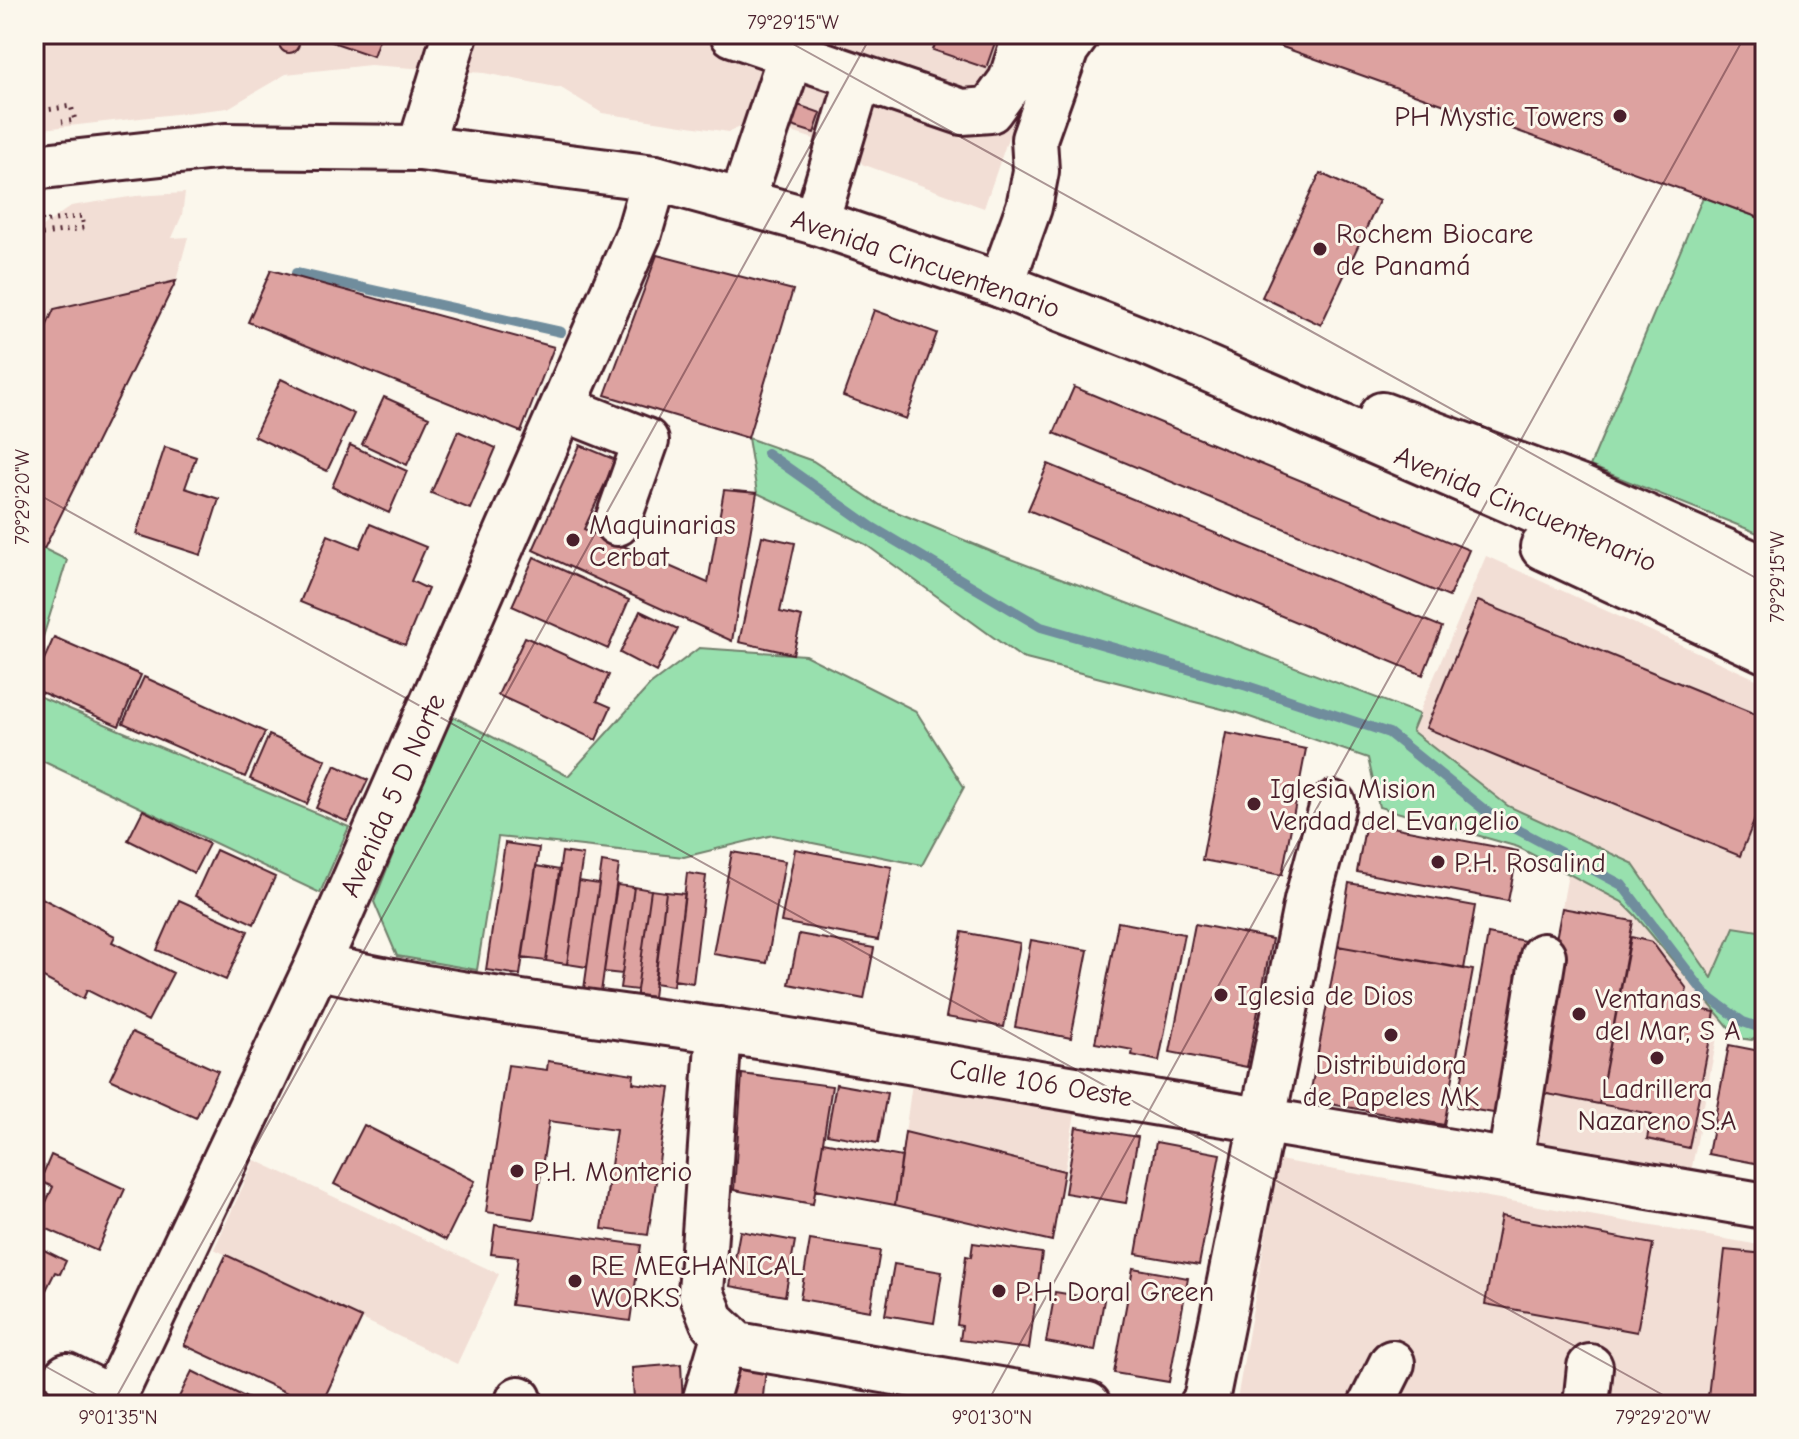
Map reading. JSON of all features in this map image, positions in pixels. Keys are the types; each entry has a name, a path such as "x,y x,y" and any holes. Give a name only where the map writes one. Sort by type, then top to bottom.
{"street":[{"path":"420,148 455,34"},
{"path":"733,34 962,112 990,110 1011,81 1026,34"},
{"path":"1001,285 1029,207 1036,171 1034,139 1066,49 1077,34"},
{"path":"742,201 791,54"},
{"path":"816,222 859,78"},
{"name":"Avenida Cincuentenario","path":"34,167 225,146 420,148 655,178 816,222 1001,285 1144,341 1765,611"},
{"name":"Avenida 5 D Norte","path":"112,1402 317,966 639,233 655,178"},
{"path":"1284,403 1384,415 1579,488 1765,569"},
{"path":"1284,403 1364,465 1765,650"},
{"path":"563,408 646,441 617,523"},
{"path":"1202,1405 1206,1400 1307,901 1333,804"},
{"path":"1510,1162 1543,956"},
{"name":"Calle 106 Oeste","path":"317,966 393,984 719,1030 1264,1119 1765,1206"},
{"path":"719,1030 701,1292 713,1322 737,1345 1088,1405"},
{"path":"704,1405 725,1333"},
{"path":"1371,1405 1392,1363"},
{"path":"67,1376 112,1402"}],"path":[{"path":"34,112 71,106 75,120 48,125"},
{"path":"34,225 36,235 84,228 82,216 42,222"}],"shaded area":[{"path":"34,34 1044,34 984,208 862,164 856,152 782,129 745,125 729,132 602,113 561,88 484,73 370,65 286,74 228,108 34,130"},
{"path":"185,193 182,215 172,238 188,237 176,281 44,549 34,544 34,233 71,206 136,196"},
{"path":"1486,556 1765,683 1765,932 1734,927 1712,979 1632,863 1508,806 1411,731"},
{"path":"1568,874 1622,902 1721,1017 1691,1172 1519,1142"},
{"path":"912,1083 1075,1114 1052,1241 895,1205"},
{"path":"255,1160 499,1274 457,1364 214,1249"},
{"path":"1279,1160 1765,1246 1765,1405 1236,1405"}],"green space":[{"path":"1703,197 1765,220 1765,536 1590,466"},
{"path":"748,438 813,461 880,505 1000,555 1419,714 1412,731 1508,806 1632,863 1712,978 1734,927 1765,932 1765,1034 1752,1040 1738,1038 1622,902 1518,847 1379,807 1368,758 1238,713 1022,658 865,544 757,493"},
{"path":"34,544 67,560 34,666"},
{"path":"699,648 805,655 916,711 964,787 922,865 773,835 684,857 498,837 477,970 397,956 374,902 448,714 568,776 650,685"},
{"path":"34,694 349,827 320,893 34,757"}],"building":[{"path":"289,33 296,36 299,43 296,50 289,53 282,50 279,43 282,36"},
{"path":"277,34 275,42 266,45 257,35"},
{"path":"309,34 381,34 373,56"},
{"path":"597,34 629,34 626,44"},
{"path":"939,34 998,34 986,68 933,50"},
{"name":"PH Mystic Towers","path":"1246,34 1765,34 1765,220 1703,197"},
{"path":"798,105 821,113 814,133 792,126"},
{"name":"Rochem Biocare de Panamá","path":"1320,173 1379,201 1321,325 1262,297"},
{"path":"657,255 793,290 748,438 605,395"},
{"path":"271,270 554,347 521,432 248,322"},
{"path":"176,281 44,549 34,544 34,354 54,309"},
{"path":"874,310 937,333 906,419 843,396"},
{"path":"281,379 354,414 327,471 254,436"},
{"path":"1074,387 1469,550 1449,597 1054,433"},
{"path":"384,397 429,417 407,465 362,444"},
{"path":"458,431 496,448 470,509 431,493"},
{"path":"350,445 407,471 389,513 332,487"},
{"name":"Maquinarias Cerbat","path":"580,445 616,460 584,529 708,583 724,490 757,493 732,641 533,550"},
{"path":"165,447 196,457 185,488 219,499 201,555 136,534"},
{"path":"1048,464 1442,627 1423,675 1028,510"},
{"path":"370,524 426,547 411,581 428,589 405,645 300,602 328,535 360,548"},
{"path":"762,536 795,543 780,612 802,617 793,654 739,642"},
{"path":"534,557 629,600 608,649 512,606"},
{"path":"1478,601 1765,718 1765,794 1740,856 1426,728"},
{"path":"640,611 678,629 656,672 620,653"},
{"path":"54,637 141,675 119,726 34,689 34,682"},
{"path":"525,637 609,675 597,701 611,707 596,740 498,695"},
{"path":"144,677 265,732 245,777 123,723"},
{"name":"Iglesia Mision Verdad del Evangelio","path":"1226,733 1306,749 1282,875 1202,860"},
{"path":"269,735 326,760 307,804 250,779"},
{"path":"335,765 368,780 348,822 316,808"},
{"path":"143,810 209,844 194,873 128,840"},
{"name":"P.H. Rosalind","path":"1366,822 1518,851 1508,901 1357,872"},
{"path":"505,843 539,848 520,975 486,970"},
{"path":"795,849 892,867 878,940 781,922"},
{"path":"216,850 275,877 254,924 195,896"},
{"path":"562,852 583,855 567,964 546,961"},
{"path":"732,852 785,861 767,963 713,954"},
{"path":"602,862 619,865 601,992 584,989"},
{"path":"536,866 560,870 546,961 522,958"},
{"path":"687,873 706,876 693,983 674,980"},
{"path":"579,881 599,884 587,967 567,964"},
{"path":"1349,883 1475,906 1464,969 1338,946"},
{"path":"617,885 634,887 622,974 604,972"},
{"path":"634,887 651,890 637,990 620,988"},
{"path":"651,890 666,892 653,997 637,995"},
{"path":"666,892 685,894 673,986 654,983"},
{"path":"34,894 115,936 112,942 173,973 148,1021 87,990 83,999 34,973"},
{"path":"179,900 248,931 226,980 157,950"},
{"name":"Ventanas del Mar, S A","path":"1562,908 1633,921 1599,1104 1527,1090"},
{"path":"1118,922 1184,934 1159,1061 1132,1055 1133,1050 1095,1043"},
{"name":"Iglesia de Dios","path":"1195,924 1272,939 1247,1067 1170,1052"},
{"path":"962,932 1020,943 1004,1027 946,1017"},
{"path":"799,934 874,948 864,999 789,984"},
{"path":"1488,934 1525,941 1507,1044 1518,1046 1506,1115 1457,1107"},
{"name":"Ladrillera Nazareno S.A","path":"1631,937 1652,942 1687,989 1683,1006 1715,1012 1689,1148 1647,1139 1652,1114 1599,1104"},
{"path":"1031,940 1088,950 1071,1038 1015,1027"},
{"name":"Distribuidora de Papeles MK","path":"1338,946 1473,970 1444,1125 1309,1100"},
{"path":"132,1032 218,1071 196,1118 110,1079"},
{"path":"1729,1045 1765,1052 1765,1165 1708,1154"},
{"name":"P.H. Monterio","path":"548,1061 634,1074 633,1083 670,1088 648,1235 602,1229 616,1130 549,1121 534,1219 486,1212 508,1065 547,1070"},
{"path":"742,1074 832,1086 813,1204 734,1190"},
{"path":"836,1084 887,1093 878,1143 827,1134"},
{"path":"364,1125 475,1181 446,1240 334,1184"},
{"path":"1076,1127 1138,1137 1126,1203 1065,1193"},
{"path":"905,1132 1064,1171 1052,1241 895,1205"},
{"path":"823,1142 902,1157 895,1205 815,1190"},
{"path":"1156,1142 1220,1154 1199,1265 1136,1254"},
{"path":"51,1155 125,1189 97,1251 36,1224 53,1187 40,1181"},
{"path":"1501,1216 1653,1244 1637,1332 1485,1304"},
{"name":"RE MECHANICAL WORKS","path":"495,1225 641,1245 630,1321 511,1305 518,1257 491,1254"},
{"path":"740,1231 795,1241 785,1296 730,1286"},
{"path":"810,1240 880,1251 870,1311 800,1299"},
{"name":"P.H. Doral Green","path":"973,1243 1042,1253 1029,1349 960,1340 962,1326 957,1325 966,1256 971,1257"},
{"path":"34,1245 66,1261 60,1274 55,1272 34,1314"},
{"path":"1725,1250 1765,1254 1765,1405 1707,1405"},
{"path":"226,1255 362,1318 321,1405 313,1405 184,1345"},
{"path":"894,1264 942,1272 934,1323 885,1315"},
{"path":"1133,1268 1188,1278 1169,1382 1114,1373"},
{"path":"1055,1292 1104,1300 1095,1351 1046,1342"},
{"path":"681,1364 683,1405 617,1405 616,1400 634,1399 632,1368"},
{"path":"731,1365 766,1369 762,1405 726,1405"},
{"path":"192,1371 261,1405 175,1405"}],"waterway":[{"path":"296,273 561,332"},
{"path":"767,453 872,527 1041,627 1247,686 1389,733 1492,816 1622,885 1706,995 1743,1022 1758,1027 1765,1024"}],"place":[{"name":"PH Mystic Towers","path":"1620,116"},
{"name":"Rochem Biocare de Panamá","path":"1320,249"},
{"name":"Maquinarias Cerbat","path":"573,540"},
{"name":"Iglesia Mision Verdad del Evangelio","path":"1254,804"},
{"name":"P.H. Rosalind","path":"1438,862"},
{"name":"Iglesia de Dios","path":"1221,995"},
{"name":"Ventanas del Mar, S A","path":"1579,1014"},
{"name":"Distribuidora de Papeles MK","path":"1391,1035"},
{"name":"Ladrillera Nazareno S.A","path":"1657,1058"},
{"name":"P.H. Monterio","path":"517,1171"},
{"name":"RE MECHANICAL WORKS","path":"575,1281"},
{"name":"P.H. Doral Green","path":"999,1291"}]}
